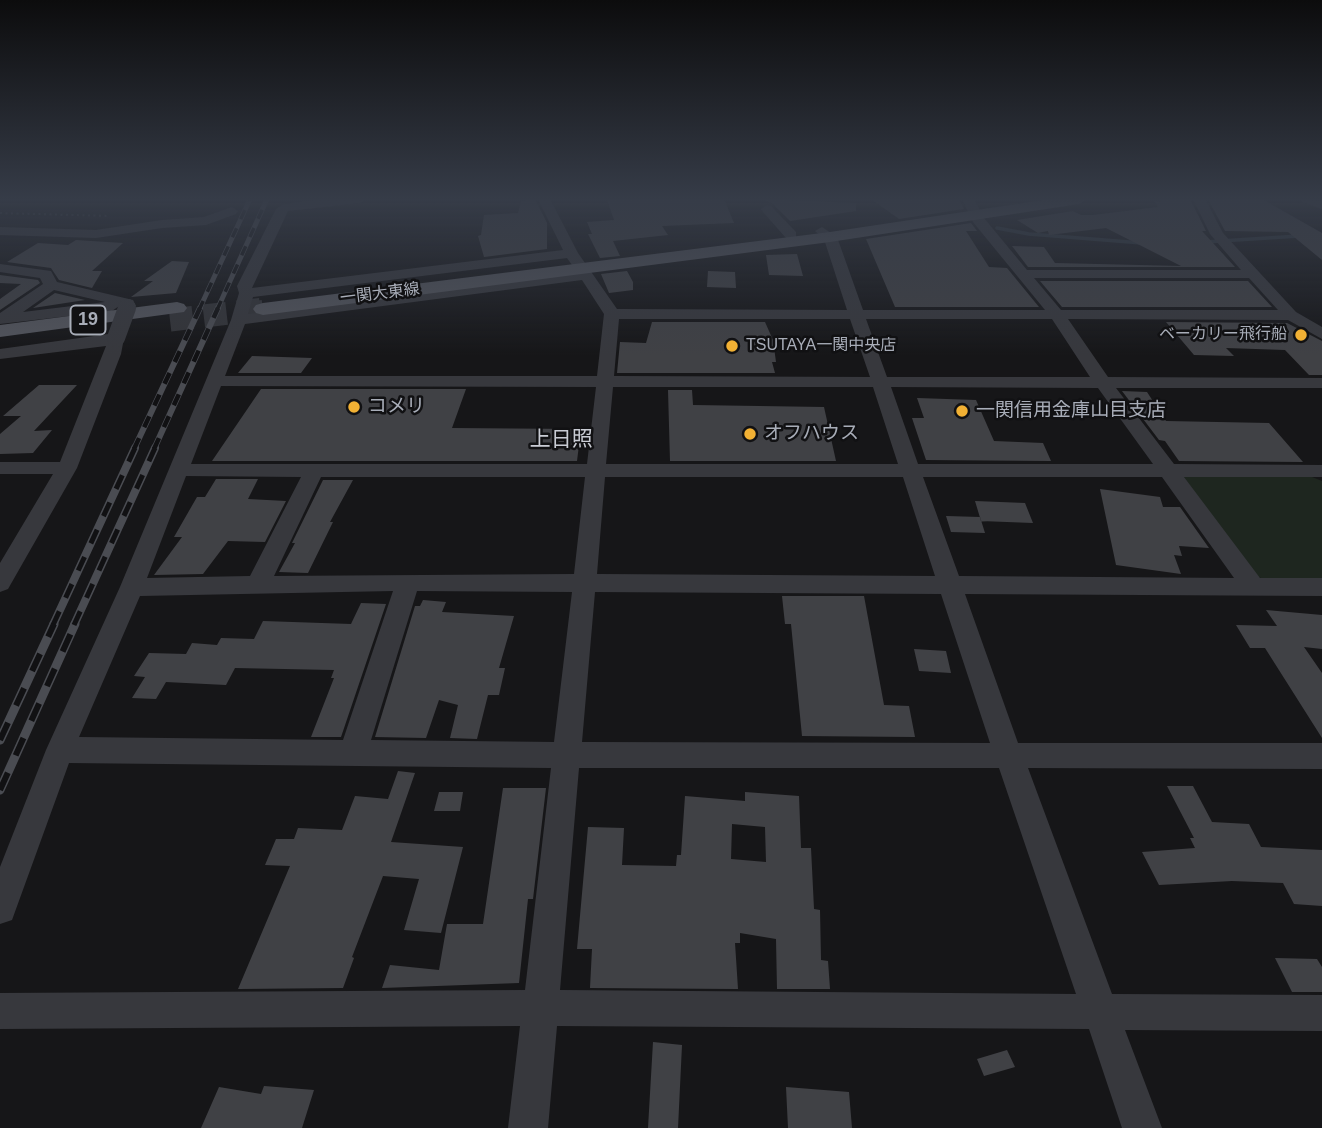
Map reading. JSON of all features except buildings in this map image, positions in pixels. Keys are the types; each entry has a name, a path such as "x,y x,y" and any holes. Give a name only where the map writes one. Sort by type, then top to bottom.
{"main road":[{"name":"一関大東線","path":"579,265 673,252"},
{"name":"一関大東線","path":"265,304 685,252"},
{"name":"19","path":"0,342 173,314 1,323"}],"street":[{"path":"0,908 60,750 132,587 239,320 246,293 244,286 262,252"},
{"path":"528,1128 612,314 572,252"},
{"path":"832,252 1142,1128"},
{"path":"1008,252 1254,586"},
{"path":"1234,252 1292,315 1322,334"},
{"path":"246,293 579,265"},
{"path":"239,320 579,265"},
{"path":"0,268 46,274 51,285"},
{"path":"1026,274 1255,274"},
{"path":"51,285 128,304"},
{"path":"1,323 51,285"},
{"path":"1,323 128,304"},
{"path":"0,583 66,468 113,354 128,304"},
{"path":"612,314 1292,315"},
{"path":"0,354 116,339"},
{"path":"213,381 1322,383"},
{"path":"0,468 66,468"},
{"path":"179,470 315,468 1322,471"},
{"path":"257,586 315,468"},
{"path":"132,587 408,582 1322,588"},
{"path":"352,753 408,582"},
{"path":"60,750 568,755 1322,755"},
{"path":"0,1011 541,1009 1322,1013"}],"shaded area":[{"path":"1184,477 1312,477 1322,481 1322,581 1266,580 1249,573"}],"tunnel":[{"path":"170,320 263,309 256,310"}],"railway":[{"path":"199,310 226,252"},
{"path":"217,310 243,252"},
{"path":"134,449 200,308"},
{"path":"154,449 218,308"},
{"path":"53,625 135,448"},
{"path":"74,625 155,448"},
{"path":"0,740 54,624"},
{"path":"0,790 75,624"}],"place":[{"name":"ベーカリー飛行船","path":"1301,335"},
{"name":"TSUTAYA一関中央店","path":"732,346"},
{"name":"コメリ","path":"354,407"},
{"name":"一関信用金庫山目支店","path":"962,411"},
{"name":"オフハウス","path":"750,434"}],"district":[{"name":"上日照","path":"561,440"}]}
